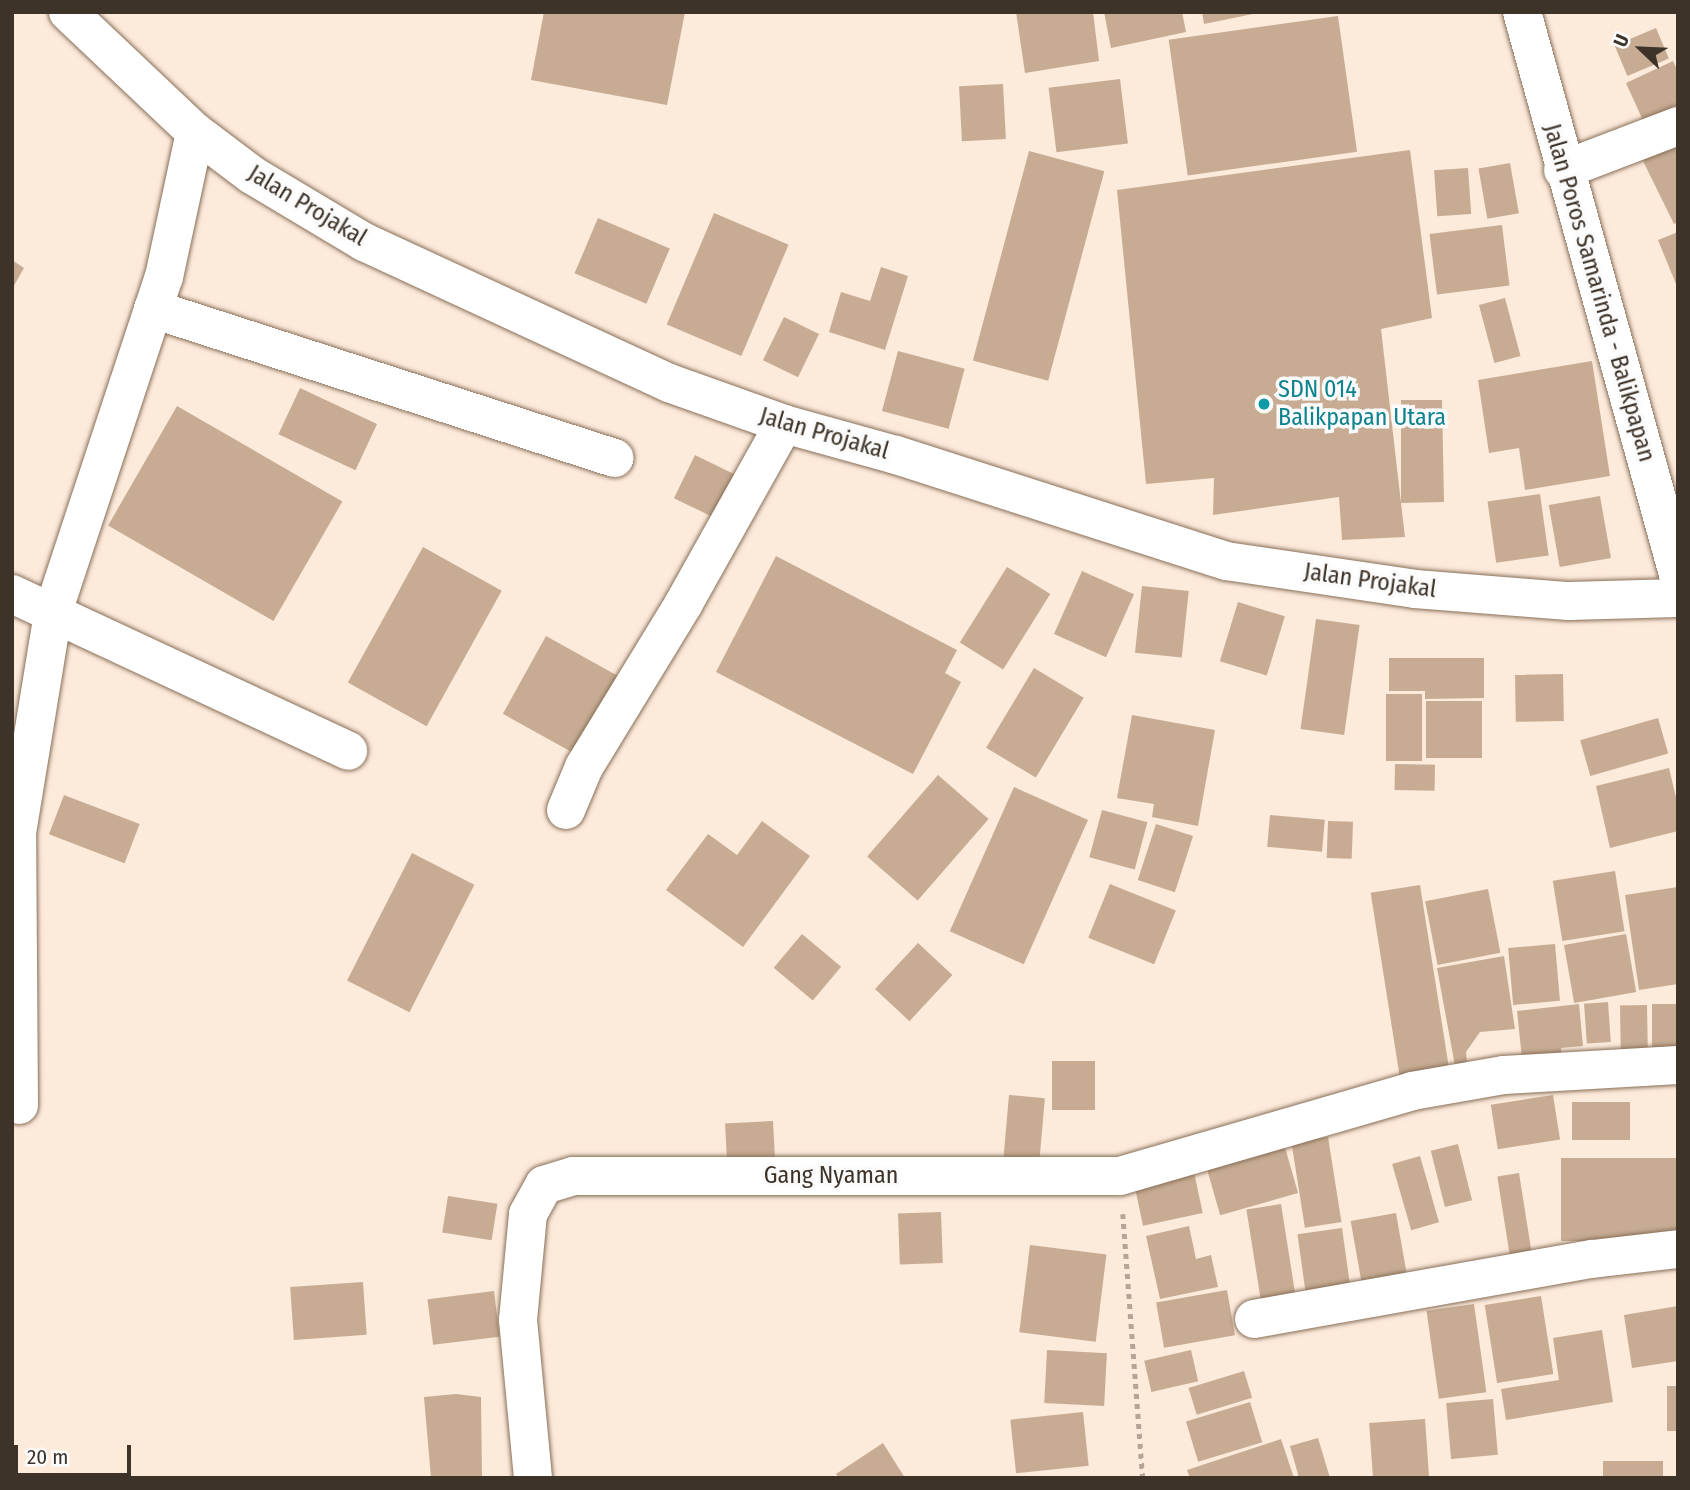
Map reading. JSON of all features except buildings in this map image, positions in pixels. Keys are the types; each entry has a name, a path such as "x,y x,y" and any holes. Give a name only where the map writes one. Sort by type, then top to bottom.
{"main road":[{"name":"Jalan Projakal","path":"68,12 195,132 252,175 364,242 669,383 784,424 896,455 1226,561 1415,589 1569,601 1678,598"},
{"name":"Jalan Poros Samarinda - Balikpapan","path":"1522,12 1563,170 1678,574"},
{"path":"1563,170 1678,126"},
{"path":"19,1105 17,833 53,612 153,309 195,132"},
{"path":"153,309 615,458"},
{"path":"566,810 584,767 684,603 784,424"},
{"path":"12,594 348,751"},
{"name":"Gang Nyaman","path":"533,1478 518,1320 528,1214 544,1185 573,1176 1120,1176 1412,1091 1504,1075 1678,1065"},
{"path":"1254,1319 1592,1259 1678,1250"}],"path":[{"path":"1120,1176 1142,1476"}],"place":[{"name":"SDN 014 Balikpapan Utara","path":"1264,404"}]}
